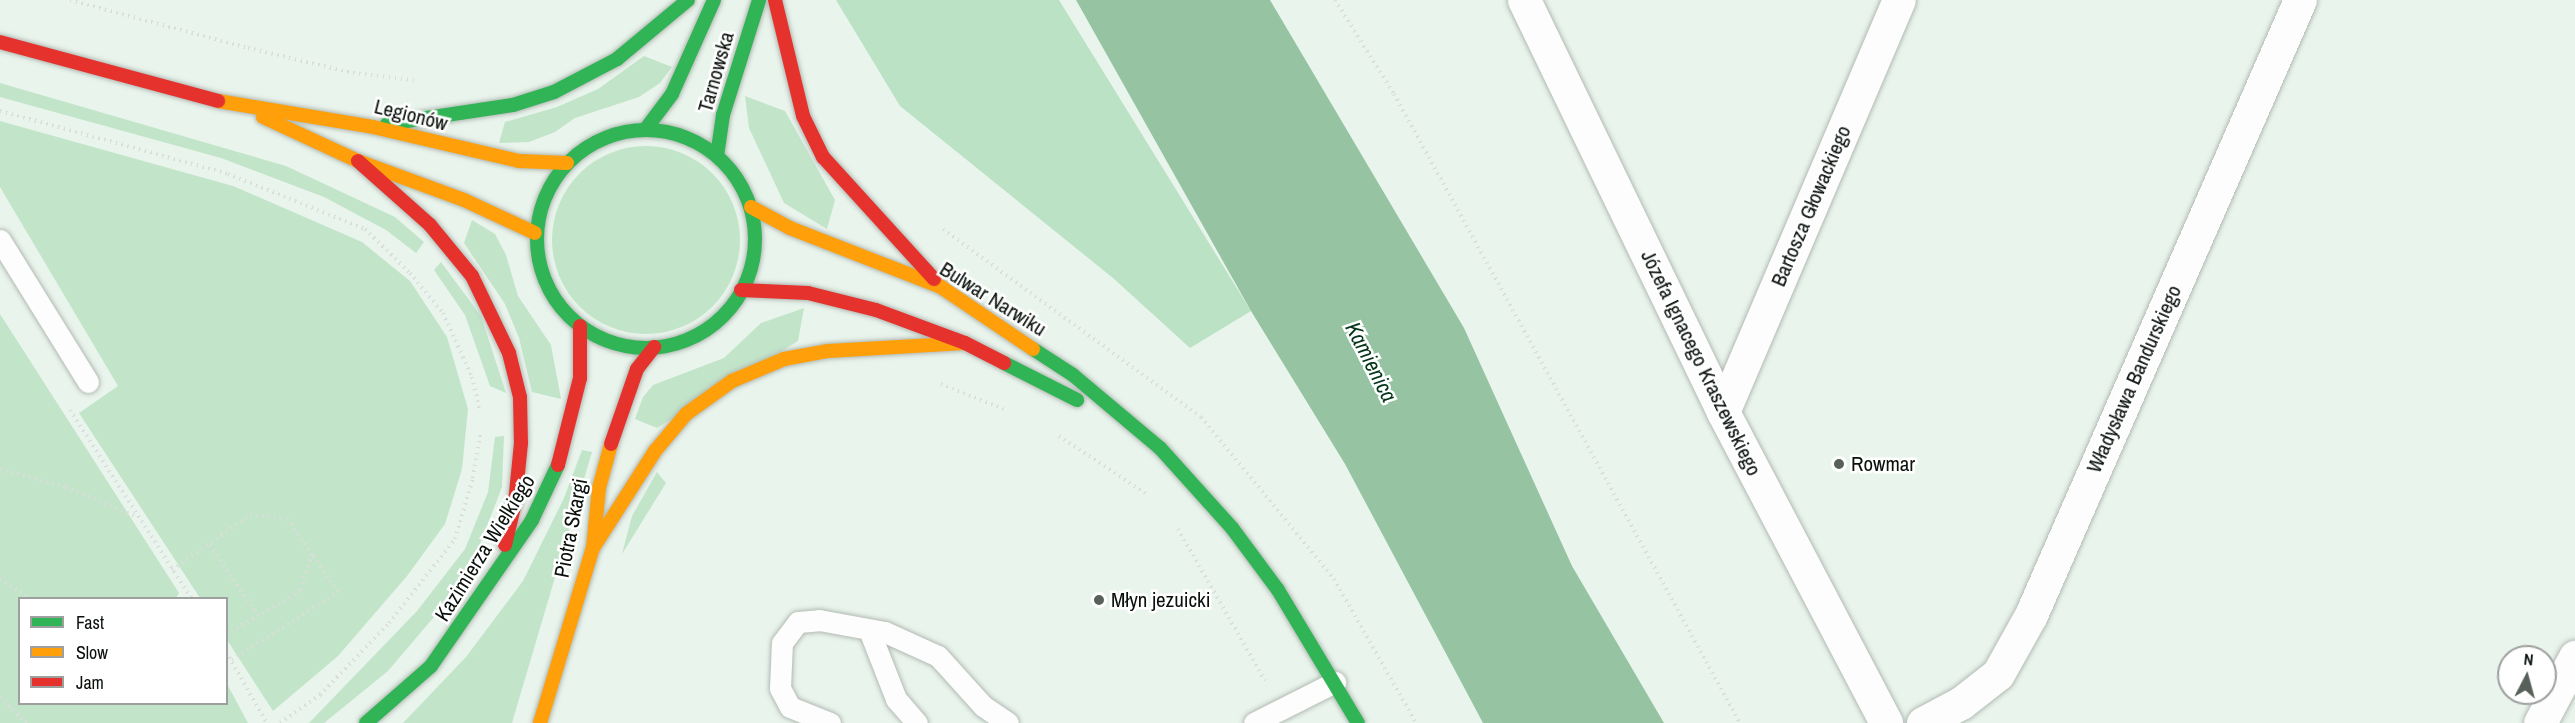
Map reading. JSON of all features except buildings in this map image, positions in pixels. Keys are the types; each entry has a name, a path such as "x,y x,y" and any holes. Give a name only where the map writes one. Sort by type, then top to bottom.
{"main road":[{"path":"373,126 513,105 554,92 617,59 688,0"},
{"name":"Tarnowska","path":"645,129 672,94 714,0"},
{"name":"Tarnowska","path":"717,156 723,115 759,0"},
{"path":"775,0 803,116 823,157 941,287"},
{"name":"Legionów","path":"0,42 245,108 373,126 479,154 567,163"},
{"name":"Legionów","path":"245,108 358,161 464,200 535,233"},
{"path":"645,129 671,132 696,141 717,156 737,179 751,207 755,239 750,272 741,290 711,327 680,343 654,348 619,344 580,326 558,303 543,276 535,233 550,187 567,163 590,145 616,134 645,129"},
{"path":"358,161 430,225 472,276 509,353 520,397 522,443 515,503 500,568"},
{"name":"Bulwar Narwiku","path":"751,207 790,228 941,287 1073,375 1160,448 1232,528 1278,590 1358,723"},
{"name":"Bulwar Narwiku","path":"741,290 808,293 839,300 965,343 1067,394 1160,448"},
{"name":"Kazimierza Wielkiego","path":"366,723 431,666 532,520 556,473 580,378 580,326"},
{"path":"593,548 655,451 686,414 732,381 784,359 828,351 965,343"},
{"name":"Piotra Skargi","path":"540,723 593,548 599,488 613,437 638,369 654,348"}],"street":[{"name":"Józefa Ignacego Kraszewskiego","path":"1524,0 1723,412 1887,723"},
{"name":"Bartosza Głowackiego","path":"1723,412 1899,0"},
{"name":"Władysława Bandurskiego","path":"1923,723 1961,703 1998,674 2031,615 2300,0"},
{"path":"2540,723 2575,657"}],"lane":[{"path":"0,240 88,382"},
{"path":"830,723 790,706 780,688 782,643 798,622 819,621 885,632 938,656 983,706 1008,723"},
{"path":"869,630 896,699 917,723"},
{"path":"1254,723 1335,682"}],"path":[{"path":"70,0 353,73 422,81"},
{"path":"1335,0 1394,94 1740,723"},
{"path":"0,111 228,174 365,229 443,313 472,377 482,423 473,478 455,539 389,623 320,694 280,723"},
{"path":"938,383 1009,411"},
{"path":"68,407 189,597"},
{"path":"1051,433 1154,499"},
{"path":"0,469 66,487 137,516"},
{"path":"172,570 250,515 269,514 287,519 338,592 232,660"},
{"path":"1176,525 1259,668 1278,710"},
{"path":"210,545 258,615"},
{"path":"228,634 300,591 312,554"},
{"path":"0,579 29,597"},
{"path":"228,655 267,723"},
{"path":"0,698 26,723"}],"shaded area":[{"path":"836,0 1059,0 1251,311 1190,348 1113,278 900,106"},
{"path":"644,56 672,67 660,83 639,97 575,118 555,132 529,142 499,143 505,122 557,107 598,89"},
{"path":"0,83 286,166 395,217 424,242 416,253 386,230 324,197 221,158 0,97"},
{"path":"745,96 785,111 835,200 827,229 784,203 749,128"},
{"path":"0,121 233,186 362,242 410,281 447,337 468,409 462,469 445,524 407,576 338,656 273,711 228,642 228,597 199,597 79,413 118,386 0,187"},
{"path":"637,146 655,146 682,153 713,173 733,204 740,240 733,276 713,307 682,327 655,334 637,334 602,323 586,313 573,300 556,267 552,249 552,231 563,196 573,180 586,167 619,150"},
{"path":"472,220 495,234 506,255 518,296 551,345 561,399 532,392 519,338 505,304 464,243"},
{"path":"441,262 481,316 506,393 490,386 465,315 434,270"},
{"path":"804,308 798,341 657,428 635,419 643,397 653,385 724,358 761,323"},
{"path":"0,314 179,593 177,597 18,597 18,705 228,705 228,686 248,723 0,723"},
{"path":"504,436 502,487 467,578 388,671 324,723 309,723 417,611 465,549 488,492 495,437"},
{"path":"582,450 592,452 512,723 403,723 466,657 523,581 564,498"},
{"path":"657,472 666,483 622,554 632,516"}],"water":[{"name":"Kamienica","path":"1076,0 1270,0 1464,328 1572,566 1664,723 1483,723 1345,464 1251,311"}],"traffic: fast":[{"path":"387,124 513,105 554,92 617,59 688,0"},
{"path":"645,130 672,94 714,0"},
{"path":"717,156 723,115 759,0"},
{"path":"646,130 678,135 688,139 723,162 746,197 750,207 755,239 750,271 746,281 723,316 688,339 678,343 646,348 614,343 604,339 569,316 546,281 542,271 537,239 542,207 546,197 569,162 604,139 614,135 646,130"},
{"path":"1033,349 1073,375 1160,448 1232,528 1278,590 1358,723"},
{"path":"1004,363 1077,400"},
{"path":"366,723 431,666 532,520 558,465"}],"traffic: slow":[{"path":"218,101 373,127 519,161 567,163"},
{"path":"263,117 358,161 464,200 535,233"},
{"path":"751,207 790,228 941,287 1033,349"},
{"path":"593,548 655,451 686,414 732,381 784,359 828,351 965,343"},
{"path":"540,723 593,548 599,488 611,444"}],"traffic: jam":[{"path":"775,0 803,116 823,157 934,279"},
{"path":"0,42 218,101"},
{"path":"358,161 430,225 472,276 509,353 520,397 521,443 515,503 505,545"},
{"path":"741,290 808,293 876,310 965,343 1004,363"},
{"path":"558,465 580,378 580,326"},
{"path":"611,444 637,369 654,347"}],"place":[{"name":"Rowmar","path":"1839,464"},
{"name":"Młyn jezuicki","path":"1099,600"}]}
